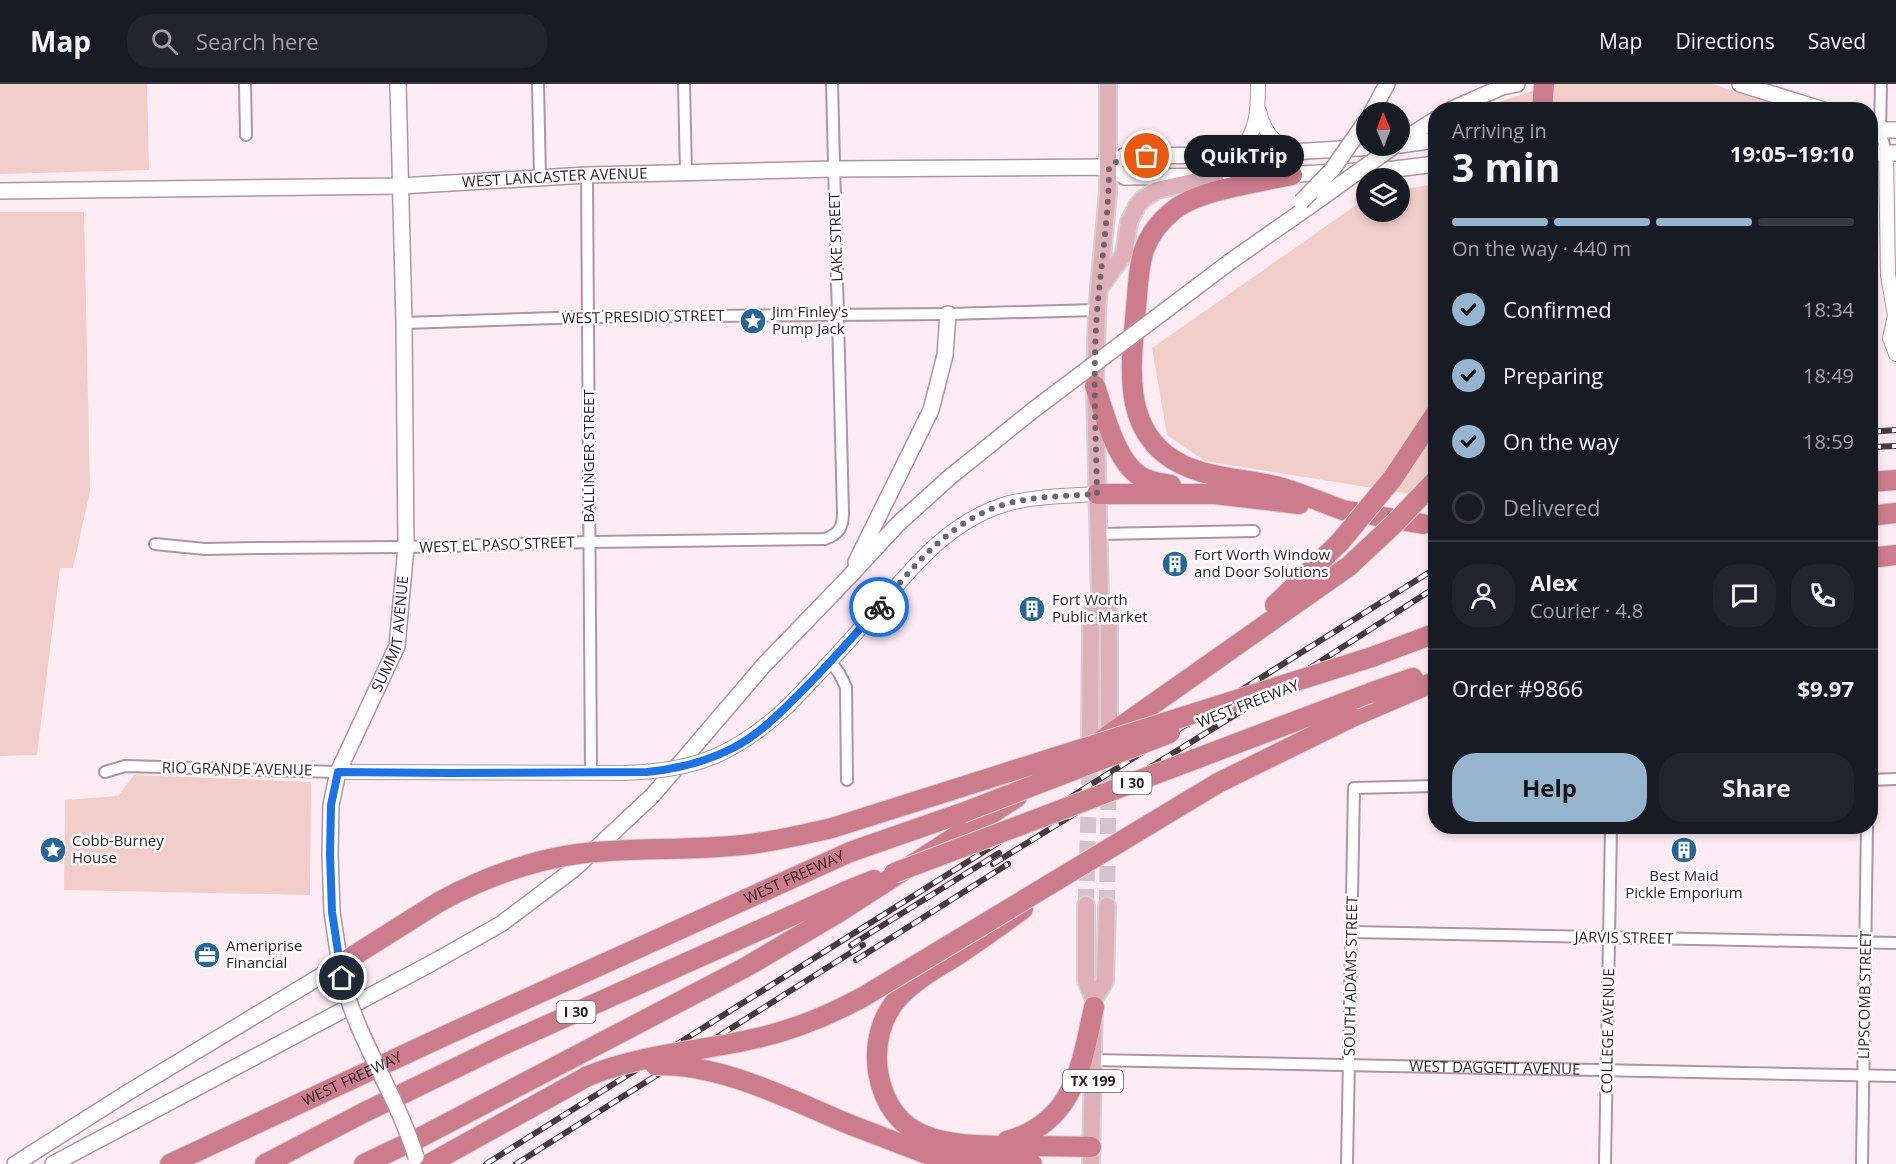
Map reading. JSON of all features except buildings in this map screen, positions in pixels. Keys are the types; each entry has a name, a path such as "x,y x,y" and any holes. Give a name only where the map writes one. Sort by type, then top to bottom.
{"highway":[{"path":"1543,102 1544,84"},
{"path":"1292,175 1194,199 1173,211 1156,229 1144,249 1140,270 1132,356 1133,397 1139,417 1149,436 1163,452 1180,464 1209,473 1282,488 1343,510"},
{"path":"1095,386 1120,453 1130,468 1149,481 1215,494 1343,510 1423,524"},
{"path":"1227,651 1340,542 1393,478 1428,425"},
{"path":"1878,481 1896,480"},
{"path":"364,1164 423,1136 676,1005 836,914 1070,763 1349,566 1428,488"},
{"path":"1097,494 1215,494"},
{"path":"1878,515 1896,513"},
{"path":"1878,557 1896,555"},
{"name":"WEST FREEWAY","path":"170,1164 450,1033 850,852 962,813 1428,636"},
{"path":"340,971 439,902 500,874 540,861 607,852 742,845 832,828 1372,657"},
{"name":"I 30","path":"265,1164 503,1045 849,890 1428,673"},
{"path":"421,1162 588,1076 608,1068 633,1061 769,1036 820,1018 862,997 1218,783 1352,717 1428,684"},
{"path":"1075,868 991,933 924,976 899,996 885,1017 880,1030 877,1041 877,1065 881,1086 893,1111 907,1125 927,1137 940,1142 1091,1155"},
{"path":"989,1146 1016,1139 1037,1130 1062,1106 1078,1072 1094,1003"},
{"path":"588,1076 651,1065 695,1068 744,1081 935,1157 948,1160 1032,1164"}],"main road":[{"name":"SUMMIT AVENUE","path":"398,84 404,323 406,547 401,613 397,646 338,772 331,805 330,854 332,912 340,971 355,1019 421,1162"},
{"path":"1108,84 1109,167 1097,310 1095,386 1100,597 1109,612 1109,724"},
{"path":"1377,102 1387,84"},
{"path":"1740,84 1798,102"},
{"path":"1470,102 1509,86"},
{"path":"1410,136 1428,124"},
{"path":"1878,130 1896,130"},
{"path":"1268,234 1332,170 1356,135"},
{"path":"1410,142 1428,141"},
{"name":"WEST LANCASTER AVENUE","path":"1109,167 1124,156 1239,155 1356,148"},
{"path":"53,1164 501,924 574,869 653,795 762,666 899,523 950,477 1032,411 1231,261 1379,156"},
{"name":"WEST LANCASTER AVENUE","path":"0,191 400,186 587,175 834,170 1109,167 1125,177 1215,177 1292,175 1428,165"},
{"path":"1100,287 1124,254 1129,222 1143,199 1157,190 1215,177"},
{"path":"847,579 931,410 945,355 948,314"},
{"path":"1090,736 1091,613 1100,597"},
{"name":"TX 199","path":"1086,905 1086,981 1094,1003 1091,1155"},
{"name":"TX 199","path":"1094,1003 1106,981 1107,906"},
{"path":"15,1164 195,1051 340,971"}],"street":[{"path":"245,84 246,135"},
{"path":"538,84 540,177"},
{"path":"684,84 686,173"},
{"name":"LAKE STREET","path":"832,84 843,513 838,533"},
{"path":"1239,155 1252,133 1258,109 1258,84"},
{"path":"1878,102 1881,84"},
{"path":"1258,109 1268,134 1288,151"},
{"path":"1878,136 1891,153 1888,264 1895,316 1890,338 1896,354"},
{"name":"BALLINGER STREET","path":"587,175 591,772"},
{"name":"WEST PRESIDIO STREET","path":"404,323 588,317 948,314 1097,310"},
{"name":"RIO GRANDE AVENUE","path":"105,772 125,766 338,772 647,772 708,759 744,742 789,705 831,662 926,553 959,526 998,507 1016,502 1097,494"},
{"path":"1099,534 1254,531"},
{"name":"WEST EL PASO STREET","path":"155,544 205,549 406,547 825,539 838,533"},
{"path":"831,662 846,687 847,780"},
{"path":"1878,780 1896,779"},
{"name":"SOUTH ADAMS STREET","path":"1347,1164 1354,788 1428,786"},
{"name":"COLLEGE AVENUE","path":"1605,1164 1611,834"},
{"name":"LIPSCOMB STREET","path":"1862,1164 1867,834"},
{"name":"JARVIS STREET","path":"1352,932 1896,943"},
{"name":"WEST DAGGETT AVENUE","path":"1093,1060 1896,1076"}],"shaded area":[{"path":"0,84 147,84 149,170 0,174"},
{"path":"1553,84 1712,84 1773,102 1499,102"},
{"path":"1428,185 1428,497 1205,461 1167,435 1152,348 1356,205 1356,222 1410,222 1410,188"},
{"path":"0,212 84,212 90,491 73,568 60,568 37,755 0,756"},
{"path":"134,775 311,782 310,895 64,890 65,800 118,796"}],"tunnel":[{"path":"1107,906 1109,745"},
{"path":"1086,905 1090,752"}],"railway":[{"path":"1878,431 1896,430"},
{"path":"1878,447 1896,446"},
{"path":"486,1164 1428,573"},
{"path":"993,864 1279,688 1428,592"},
{"path":"851,945 999,853"},
{"path":"856,960 1008,864"},
{"path":"516,1164 863,945"}],"way so far":[{"path":"879,607 926,553 959,526 998,507 1016,502 1097,494 1096,330 1109,167 1124,156 1147,156"}],"place":[{"name":"QuikTrip","path":"1147,156"},
{"name":"Jim Finley's Pump Jack","path":"753,321"},
{"name":"Fort Worth Window and Door Solutions","path":"1175,564"},
{"name":"Fort Worth Public Market","path":"1032,609"},
{"name":"Cobb-Burney House","path":"53,850"},
{"name":"Best Maid Pickle Emporium","path":"1684,850"},
{"name":"Ameriprise Financial","path":"207,955"}],"route":[{"path":"342,978 332,912 330,854 331,805 338,772 624,773 665,770 701,761 730,750 766,726 831,662 879,607"}]}
